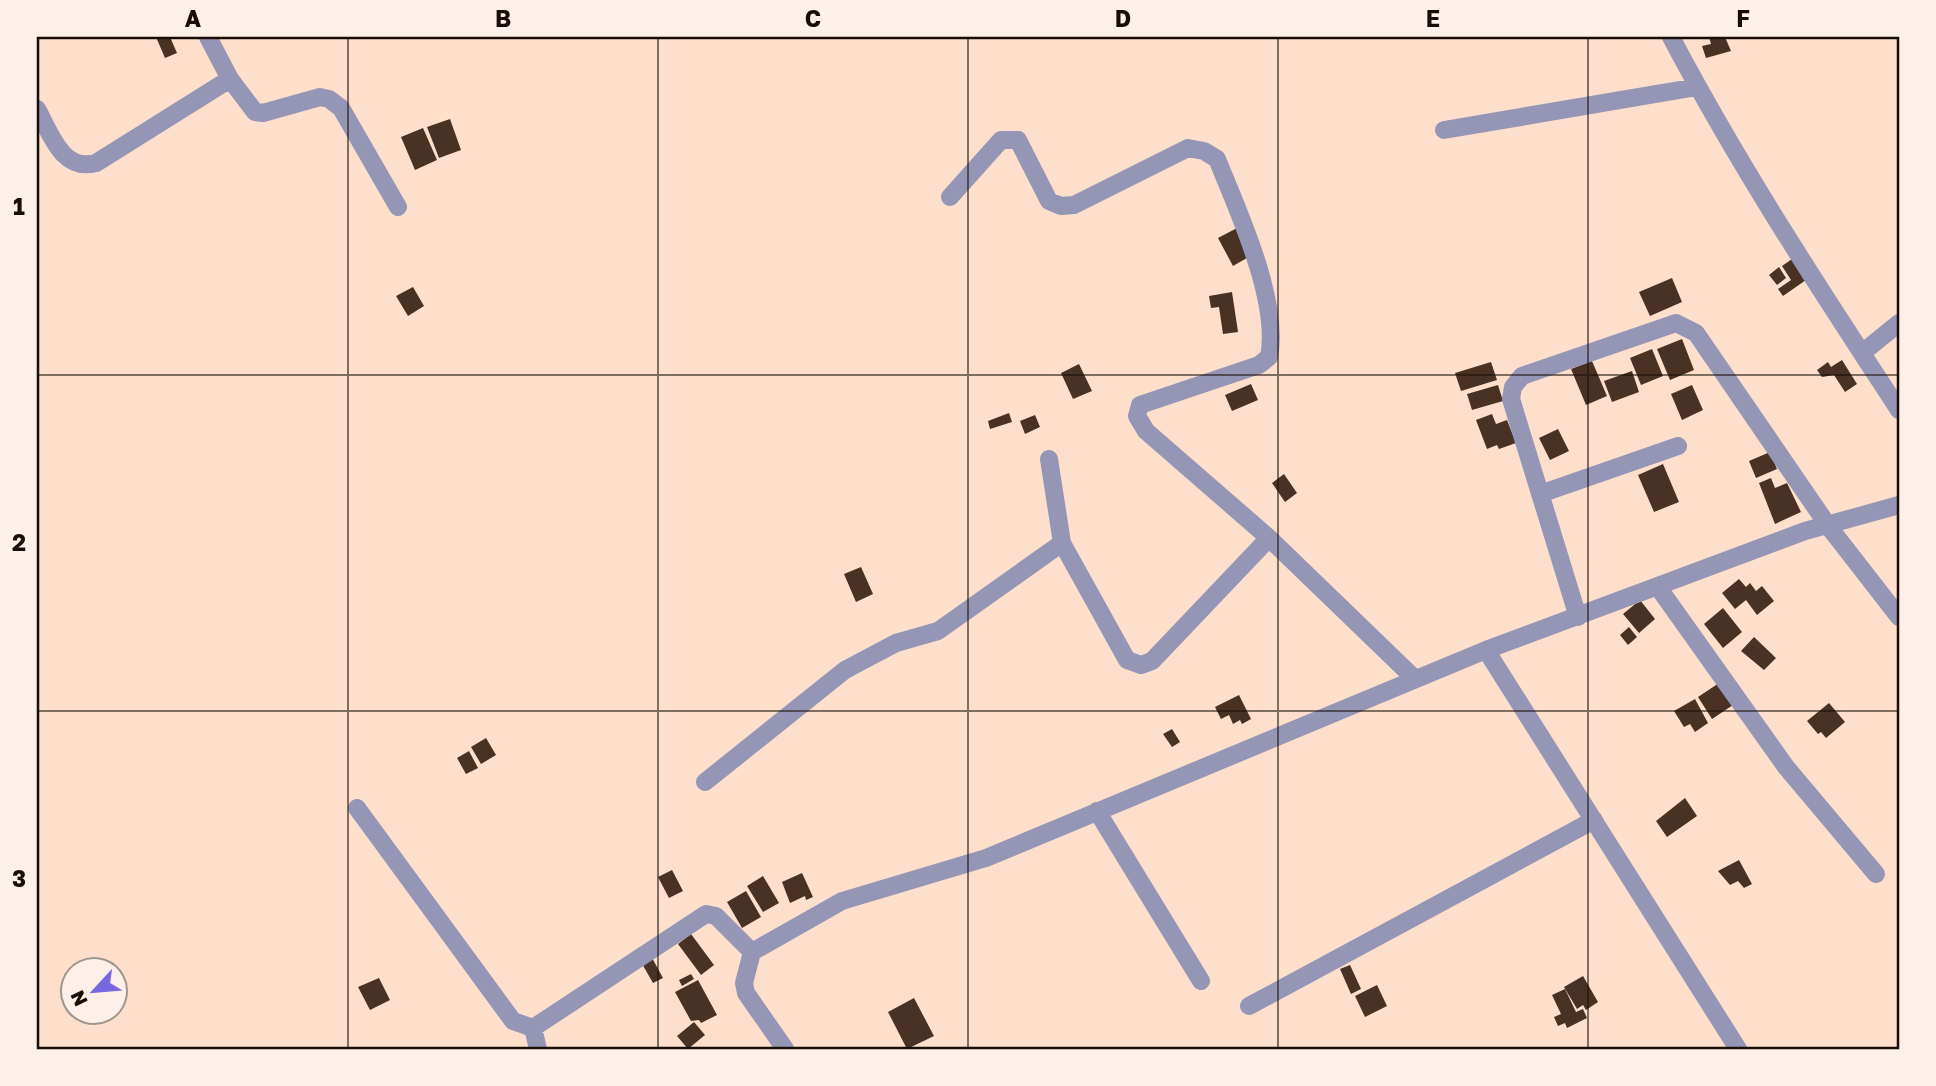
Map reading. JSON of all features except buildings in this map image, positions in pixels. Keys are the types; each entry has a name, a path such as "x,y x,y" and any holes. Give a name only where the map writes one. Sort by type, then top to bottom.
{"street":[{"path":"208,37 230,79 255,112 263,113 320,97 329,99 341,108 398,206"},
{"path":"1671,37 1697,87 1805,267 1899,410"},
{"path":"37,109 67,160 83,166 96,163 230,79"},
{"path":"1444,130 1697,87"},
{"path":"950,197 1001,140 1009,138 1018,140 1049,201 1061,206 1074,205 1188,148 1204,151 1217,159 1258,260 1272,343 1269,358 1259,365 1140,404 1137,416 1146,431 1269,538 1415,679"},
{"path":"1578,617 1511,399 1513,387 1522,376 1676,323 1696,333 1829,527 1899,617"},
{"path":"1862,353 1899,323"},
{"path":"1540,494 1678,446"},
{"path":"1049,459 1062,543 1127,660 1141,665 1152,661 1269,538"},
{"path":"785,1049 746,993 744,983 752,952 842,901 986,858 1486,650 1805,531 1829,527 1899,505"},
{"path":"705,782 845,670 896,643 938,631 1062,543"},
{"path":"1658,587 1786,766 1876,874"},
{"path":"1486,650 1738,1049"},
{"path":"357,808 513,1021 533,1027 706,914 716,916 752,952"},
{"path":"1097,811 1201,981"},
{"path":"1249,1006 1594,820"},
{"path":"533,1027 538,1049"}]}
